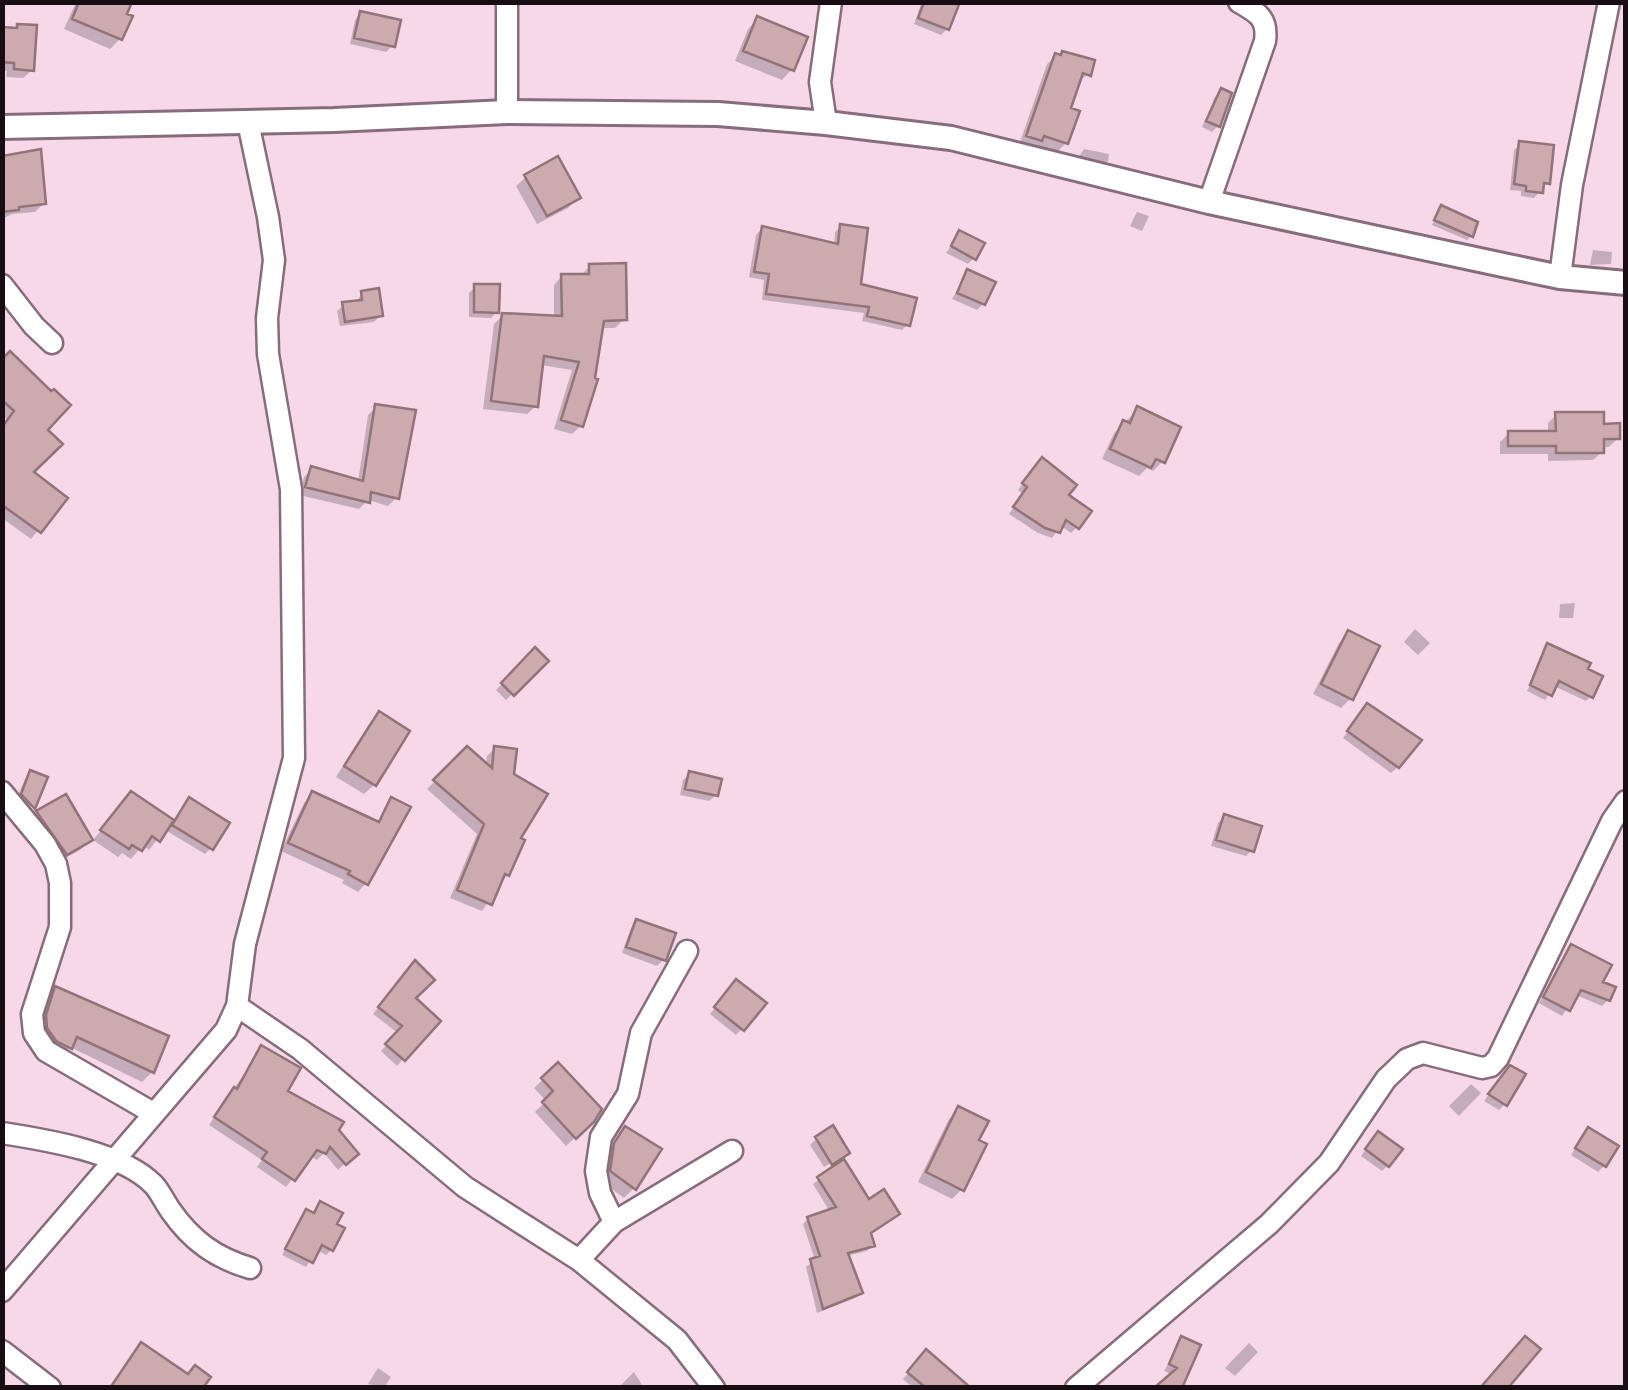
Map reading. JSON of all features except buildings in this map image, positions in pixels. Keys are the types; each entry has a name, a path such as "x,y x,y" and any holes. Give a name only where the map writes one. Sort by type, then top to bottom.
{"street":[{"path":"506,112 507,2"},
{"path":"826,122 820,82 831,2"},
{"path":"1209,202 1265,41 1267,26 1261,15 1238,2"},
{"path":"1560,276 1572,185 1609,2"},
{"path":"2,127 506,112 718,114 826,122 951,138 1209,202 1560,276 1626,283"},
{"path":"2,1291 226,1030 237,1006 245,944 261,874 294,758 291,490 268,354 267,318 274,260 248,122"},
{"path":"2,286 52,343"},
{"path":"2,792 45,844 56,864 60,883 60,928 32,1014 34,1033 46,1051 154,1114"},
{"path":"1076,1388 1281,1212 1329,1163 1386,1079 1407,1059 1422,1053 1482,1068 1491,1066 1586,872 1626,801"},
{"path":"614,1222 600,1192 596,1170 601,1136 628,1094 641,1033 687,952"},
{"path":"237,1006 300,1049 465,1187 578,1260 676,1340 714,1388"},
{"path":"2,1133 67,1145 138,1173 156,1187 183,1229 203,1246 223,1260 250,1268"},
{"path":"578,1260 614,1222 732,1151"},
{"path":"2,1351 50,1388"}]}
